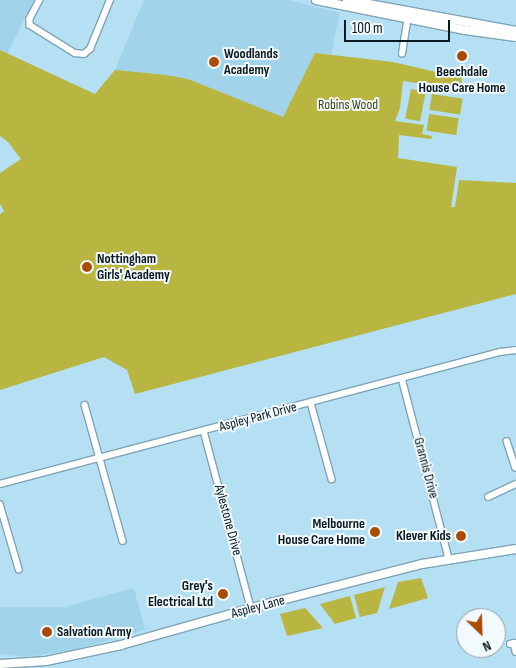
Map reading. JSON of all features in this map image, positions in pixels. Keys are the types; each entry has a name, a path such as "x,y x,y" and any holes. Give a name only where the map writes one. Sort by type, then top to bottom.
{"main road":[{"path":"316,0 516,31"},
{"path":"347,0 408,15 516,37"},
{"name":"Aspley Lane","path":"0,664 46,661 121,645 251,608 450,558 516,549"}],"street":[{"path":"40,0 30,19 30,25 75,53 84,54 90,49 110,0"},
{"path":"402,54 408,15"},
{"name":"Aspley Park Drive","path":"0,484 500,352 516,350"},
{"name":"Grannis Drive","path":"402,378 450,558"},
{"path":"311,403 332,478"},
{"path":"85,405 123,541"},
{"name":"Aylestone Drive","path":"204,431 251,608"},
{"path":"507,441 513,450 516,468"},
{"path":"488,497 516,484"},
{"path":"0,504 19,569"},
{"path":"510,644 514,643 516,652"}],"shaded area":[{"path":"0,0 34,0 7,54 0,50"},
{"name":"Woodlands Academy","path":"144,0 288,0 340,13 331,54 315,53 284,118 188,79 115,70"},
{"path":"134,588 145,630 74,650 26,657 0,654 0,607 64,607"}],"green space":[{"name":"Robins Wood","path":"0,50 95,94 115,70 166,75 188,79 283,117 315,53 393,62 462,78 461,90 403,81 400,108 395,121 424,125 422,134 432,136 431,139 399,135 398,158 457,167 451,207 455,207 459,180 516,183 516,294 135,394 127,370 104,357 0,390 0,214 4,211 0,204 0,173 21,159 8,142 0,136"},
{"path":"411,89 426,92 420,121 405,118"},
{"path":"432,94 463,99 460,115 429,110"},
{"path":"429,114 459,118 456,135 427,131"},
{"path":"421,578 428,598 389,609 398,582"},
{"path":"385,587 377,613 360,617 354,595"},
{"path":"350,596 356,618 335,624 320,604"},
{"path":"305,608 323,628 287,636 280,614"}],"place":[{"name":"Beechdale House Care Home","path":"462,56"},
{"name":"Woodlands Academy","path":"214,62"},
{"name":"Nottingham Girls' Academy","path":"87,267"},
{"name":"Melbourne House Care Home","path":"375,532"},
{"name":"Klever Kids","path":"461,536"},
{"name":"Grey's Electrical Ltd","path":"223,594"},
{"name":"Salvation Army","path":"47,632"}]}
